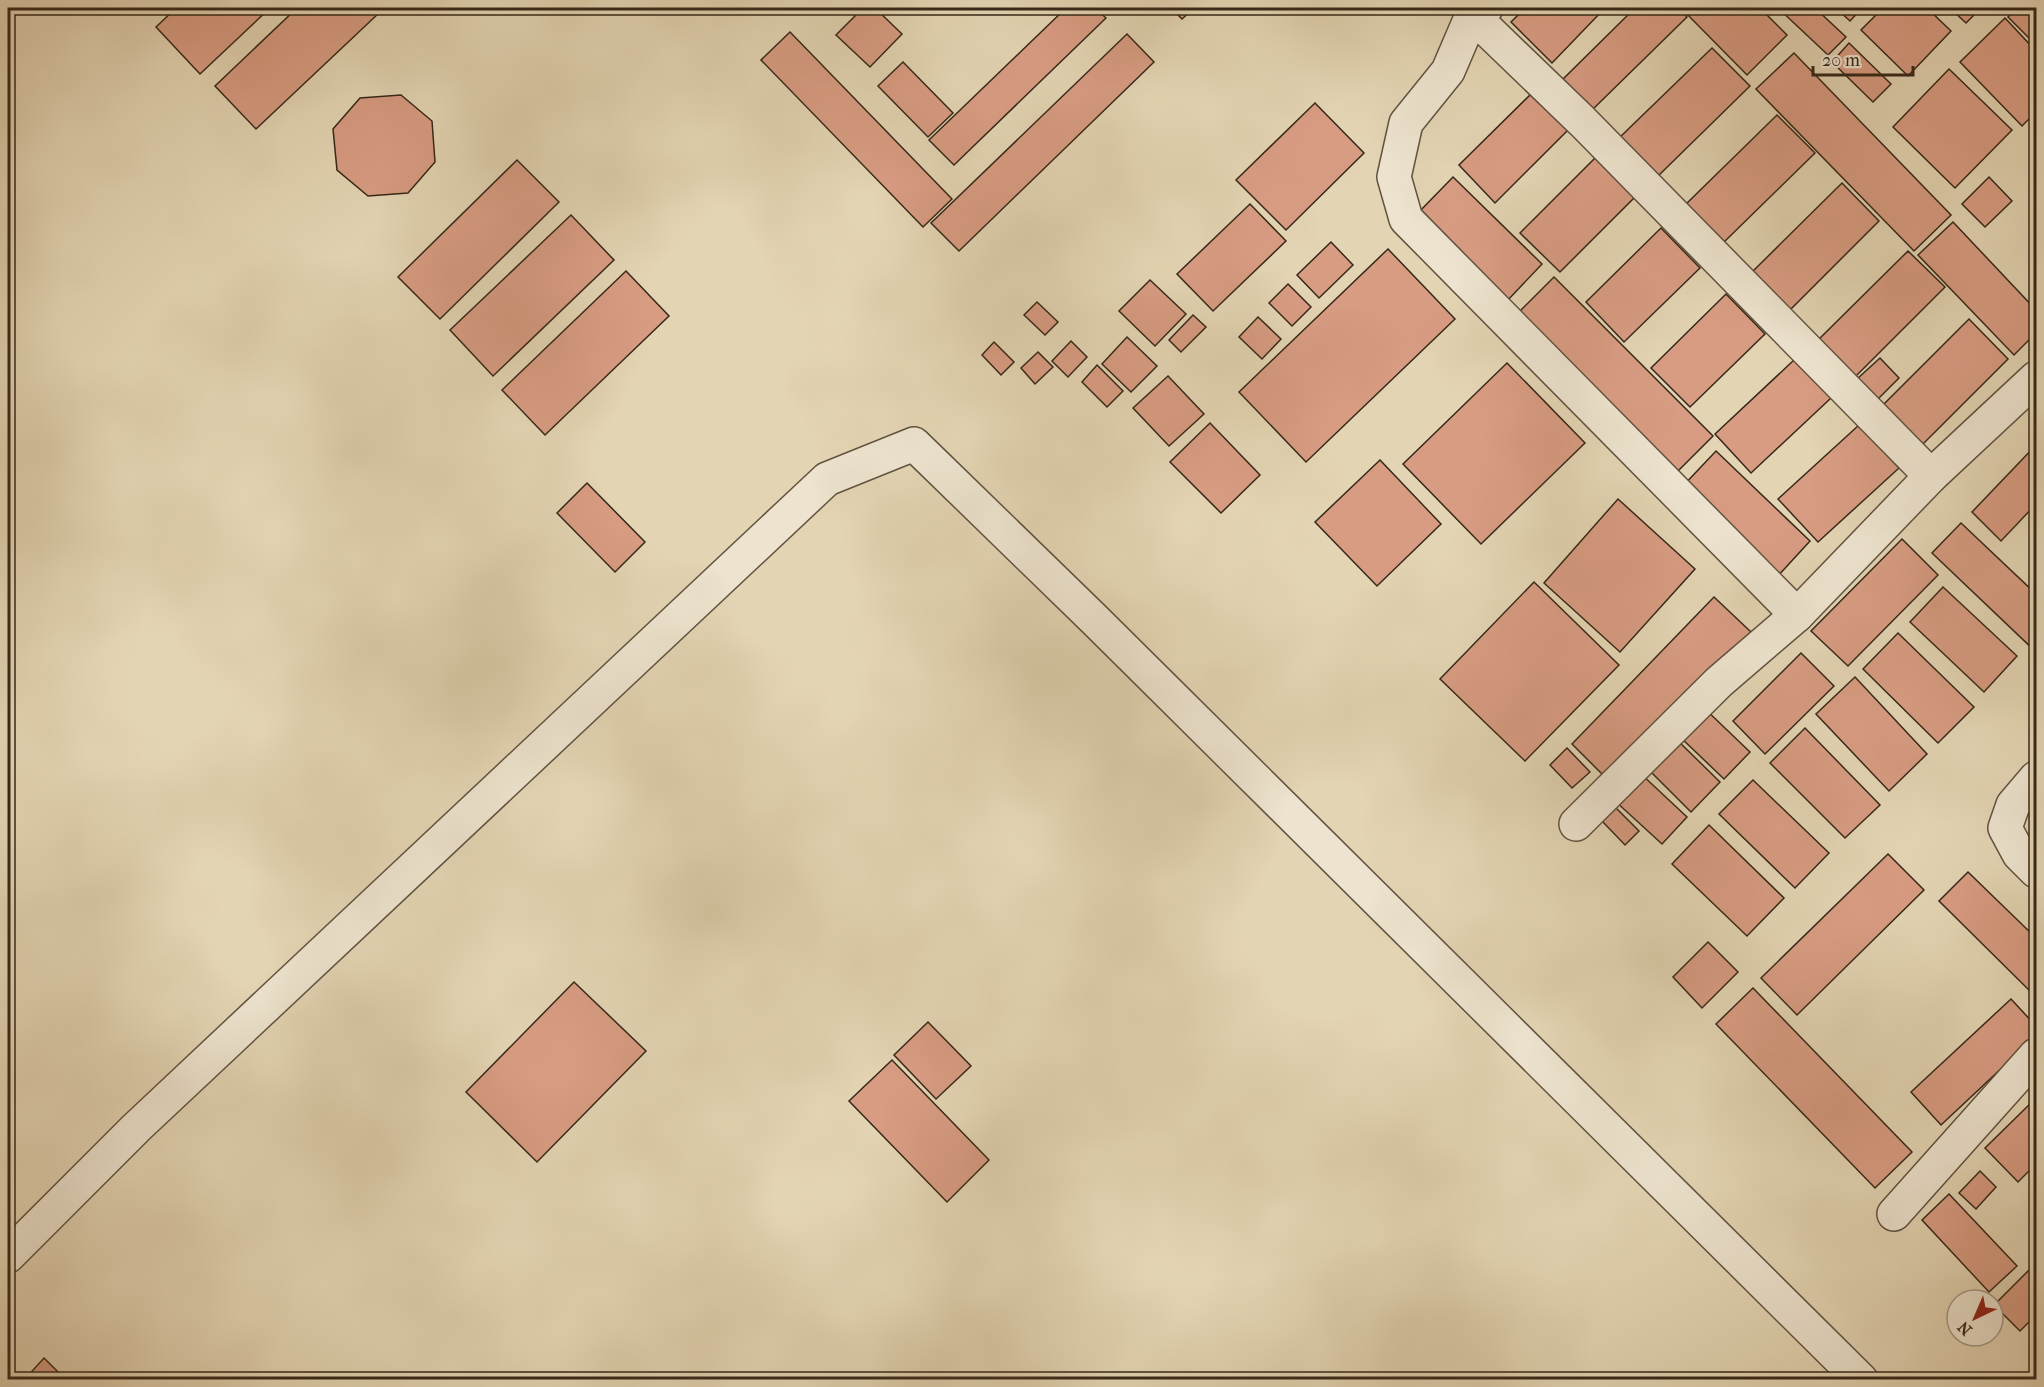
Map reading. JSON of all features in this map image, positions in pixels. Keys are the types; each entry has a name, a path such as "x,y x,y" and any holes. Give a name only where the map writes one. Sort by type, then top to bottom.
{"street":[{"path":"1797,615 1406,219 1394,177 1406,123 1448,71 1479,11 1591,130 1931,476"},
{"path":"1576,824 1719,682 1797,615 1931,476 2037,378"},
{"path":"8,1256 136,1128 827,479 914,444 1129,653 1860,1380"},
{"path":"2037,778 2013,805 2005,828 2019,854 2037,871"},
{"path":"1894,1214 2037,1055"}],"building":[{"path":"176,8 270,8 200,74 156,27"},
{"path":"297,8 376,8 380,12 256,129 215,86"},
{"path":"863,8 875,8 902,34 870,67 836,35"},
{"path":"1066,8 1095,8 1106,18 954,165 929,140"},
{"path":"1171,8 1194,8 1182,19"},
{"path":"1525,8 1604,9 1552,63 1511,22"},
{"path":"1635,8 1677,8 1687,17 1591,111 1561,81"},
{"path":"1681,8 1760,8 1787,35 1747,75"},
{"path":"1778,8 1815,8 1846,37 1828,55"},
{"path":"1836,8 1862,8 1850,21"},
{"path":"1883,8 1927,8 1951,31 1908,76 1861,30"},
{"path":"1950,8 1981,8 1966,23"},
{"path":"2017,8 2036,8 2036,45 2008,17"},
{"path":"2005,18 2036,51 2036,112 2022,126 1960,62"},
{"path":"790,32 952,199 923,227 761,60"},
{"path":"1127,34 1154,62 959,251 931,223"},
{"path":"1849,43 1891,84 1873,102 1832,62"},
{"path":"1712,48 1750,86 1655,179 1617,140"},
{"path":"1794,53 1951,215 1914,251 1756,89"},
{"path":"903,62 953,113 928,137 878,86"},
{"path":"1949,69 2012,130 1955,188 1893,127"},
{"path":"1534,91 1570,128 1495,203 1459,165"},
{"path":"401,95 432,121 435,162 408,193 368,196 337,170 333,129 360,98"},
{"path":"1315,103 1364,153 1286,230 1236,180"},
{"path":"1777,115 1815,153 1721,245 1684,206"},
{"path":"1595,158 1635,197 1560,272 1520,233"},
{"path":"517,160 559,202 440,319 398,277"},
{"path":"1453,177 1542,264 1507,301 1418,213"},
{"path":"1989,177 2012,201 1985,227 1962,204"},
{"path":"1842,183 1879,221 1787,313 1749,275"},
{"path":"1250,204 1286,241 1213,311 1177,274"},
{"path":"571,215 614,260 493,376 450,330"},
{"path":"1953,222 2036,310 2036,333 2014,355 1918,255"},
{"path":"1661,228 1700,268 1624,342 1586,302"},
{"path":"1331,242 1353,265 1319,298 1297,275"},
{"path":"1388,249 1455,319 1306,462 1239,392"},
{"path":"1908,251 1945,287 1850,382 1813,345"},
{"path":"626,271 669,316 545,435 502,390"},
{"path":"1554,277 1713,436 1675,474 1516,315"},
{"path":"1150,280 1186,314 1155,346 1119,311"},
{"path":"1288,284 1311,307 1292,326 1269,303"},
{"path":"1726,294 1765,334 1690,407 1651,368"},
{"path":"1037,302 1058,322 1045,335 1024,315"},
{"path":"1193,315 1206,327 1181,352 1169,340"},
{"path":"1258,317 1281,339 1262,359 1239,337"},
{"path":"1969,319 2008,359 1917,450 1878,410"},
{"path":"1127,337 1157,366 1131,392 1102,364"},
{"path":"1071,341 1087,357 1068,377 1052,361"},
{"path":"994,342 1014,362 1001,375 982,355"},
{"path":"1038,352 1053,367 1035,384 1021,368"},
{"path":"1880,358 1899,378 1877,400 1857,379"},
{"path":"1794,360 1831,398 1751,473 1715,434"},
{"path":"1507,363 1585,443 1481,544 1403,464"},
{"path":"1097,365 1123,391 1107,407 1082,382"},
{"path":"1168,376 1204,414 1169,446 1133,408"},
{"path":"1210,423 1260,475 1221,513 1170,462"},
{"path":"1859,425 1899,468 1818,542 1778,499"},
{"path":"2036,445 2036,504 2001,541 1972,512"},
{"path":"1716,451 1810,541 1777,577 1682,487"},
{"path":"1380,460 1441,524 1377,586 1315,522"},
{"path":"587,483 645,542 615,572 557,513"},
{"path":"1618,499 1695,569 1620,652 1544,583"},
{"path":"1961,523 2036,594 2036,652 1932,553"},
{"path":"1902,539 1938,575 1848,666 1811,631"},
{"path":"1534,582 1619,665 1525,761 1440,679"},
{"path":"1943,587 2017,656 1984,692 1910,622"},
{"path":"1714,597 1751,632 1608,780 1572,744"},
{"path":"1898,633 1974,707 1938,743 1863,669"},
{"path":"1801,653 1834,686 1765,754 1733,721"},
{"path":"1855,677 1927,754 1889,791 1816,714"},
{"path":"1703,707 1750,752 1724,779 1677,734"},
{"path":"1805,728 1880,805 1845,838 1770,763"},
{"path":"1673,736 1720,782 1691,812 1644,765"},
{"path":"1567,748 1590,772 1572,788 1550,765"},
{"path":"1639,772 1687,817 1662,844 1614,800"},
{"path":"1753,780 1829,853 1795,888 1719,814"},
{"path":"1615,807 1639,831 1625,845 1602,821"},
{"path":"1709,825 1784,898 1747,936 1672,864"},
{"path":"1888,854 1924,890 1797,1015 1761,978"},
{"path":"1968,872 2036,938 2036,997 1939,901"},
{"path":"1708,942 1738,972 1702,1008 1673,977"},
{"path":"574,982 646,1051 537,1162 466,1092"},
{"path":"1753,988 1912,1152 1875,1188 1716,1024"},
{"path":"2011,999 2036,1026 2036,1036 1941,1125 1911,1092"},
{"path":"928,1022 971,1066 936,1099 894,1055"},
{"path":"892,1060 989,1160 947,1202 849,1101"},
{"path":"2036,1098 2036,1164 2018,1182 1985,1148"},
{"path":"1980,1171 1996,1187 1976,1209 1959,1193"},
{"path":"1949,1194 2017,1266 1993,1288 1985,1288 1922,1220"},
{"path":"2036,1263 2036,1315 2020,1331 2005,1316 2005,1294"},
{"path":"44,1358 66,1380 24,1380"}]}
